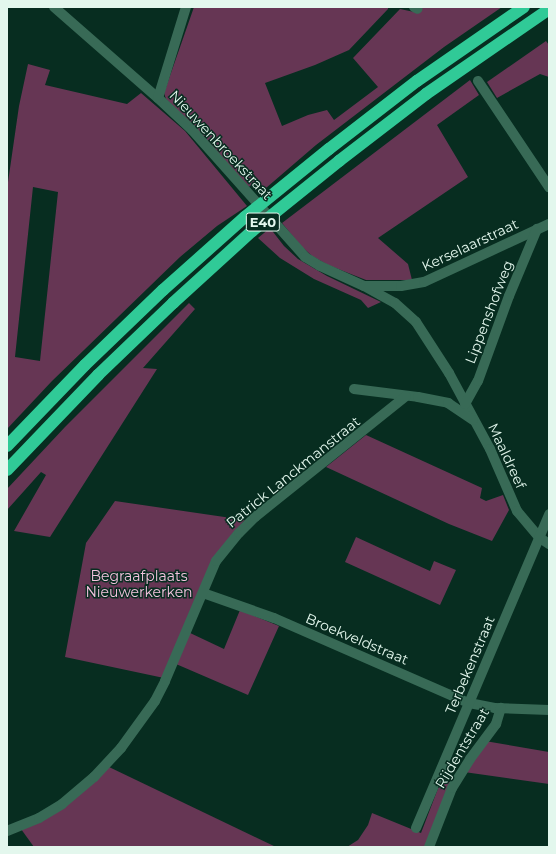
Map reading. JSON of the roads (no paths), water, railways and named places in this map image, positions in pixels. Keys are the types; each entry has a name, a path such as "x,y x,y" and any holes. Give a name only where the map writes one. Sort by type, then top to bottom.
{"highway":[{"name":"E40","path":"7,446 85,365 163,290 245,217 329,149 417,81 524,7"},
{"name":"E40","path":"7,470 114,360 173,303 252,231 426,94 549,9"}],"street":[{"name":"Nieuwenbroekstraat","path":"54,7 158,98 192,130 305,257 320,266 364,286 394,303 416,322 449,373 474,421"},
{"path":"158,98 186,7"},
{"path":"478,81 549,187"},
{"name":"Kerselaarstraat","path":"364,286 401,286 424,282 549,224"},
{"name":"Lippenshofweg","path":"465,404 478,381 509,296 538,229"},
{"path":"394,303 394,293 401,286"},
{"name":"Maaldreef","path":"354,389 418,397 448,403 474,421 490,449 517,511 540,538 549,544"},
{"name":"Patrick Lanckmanstraat","path":"7,831 39,818 62,804 94,777 121,748 149,710 162,688 216,561 239,533 255,518 406,396"},
{"name":"Terbekenstraat","path":"416,828 549,514"},
{"name":"Broekveldstraat","path":"203,593 274,618 469,703 501,708 549,710"},
{"name":"Rijdentstraat","path":"429,847 452,788 470,759 496,724 501,708"}],"park label":[{"name":"Begraafplaats Nieuwerkerken","path":"139,584"}]}
